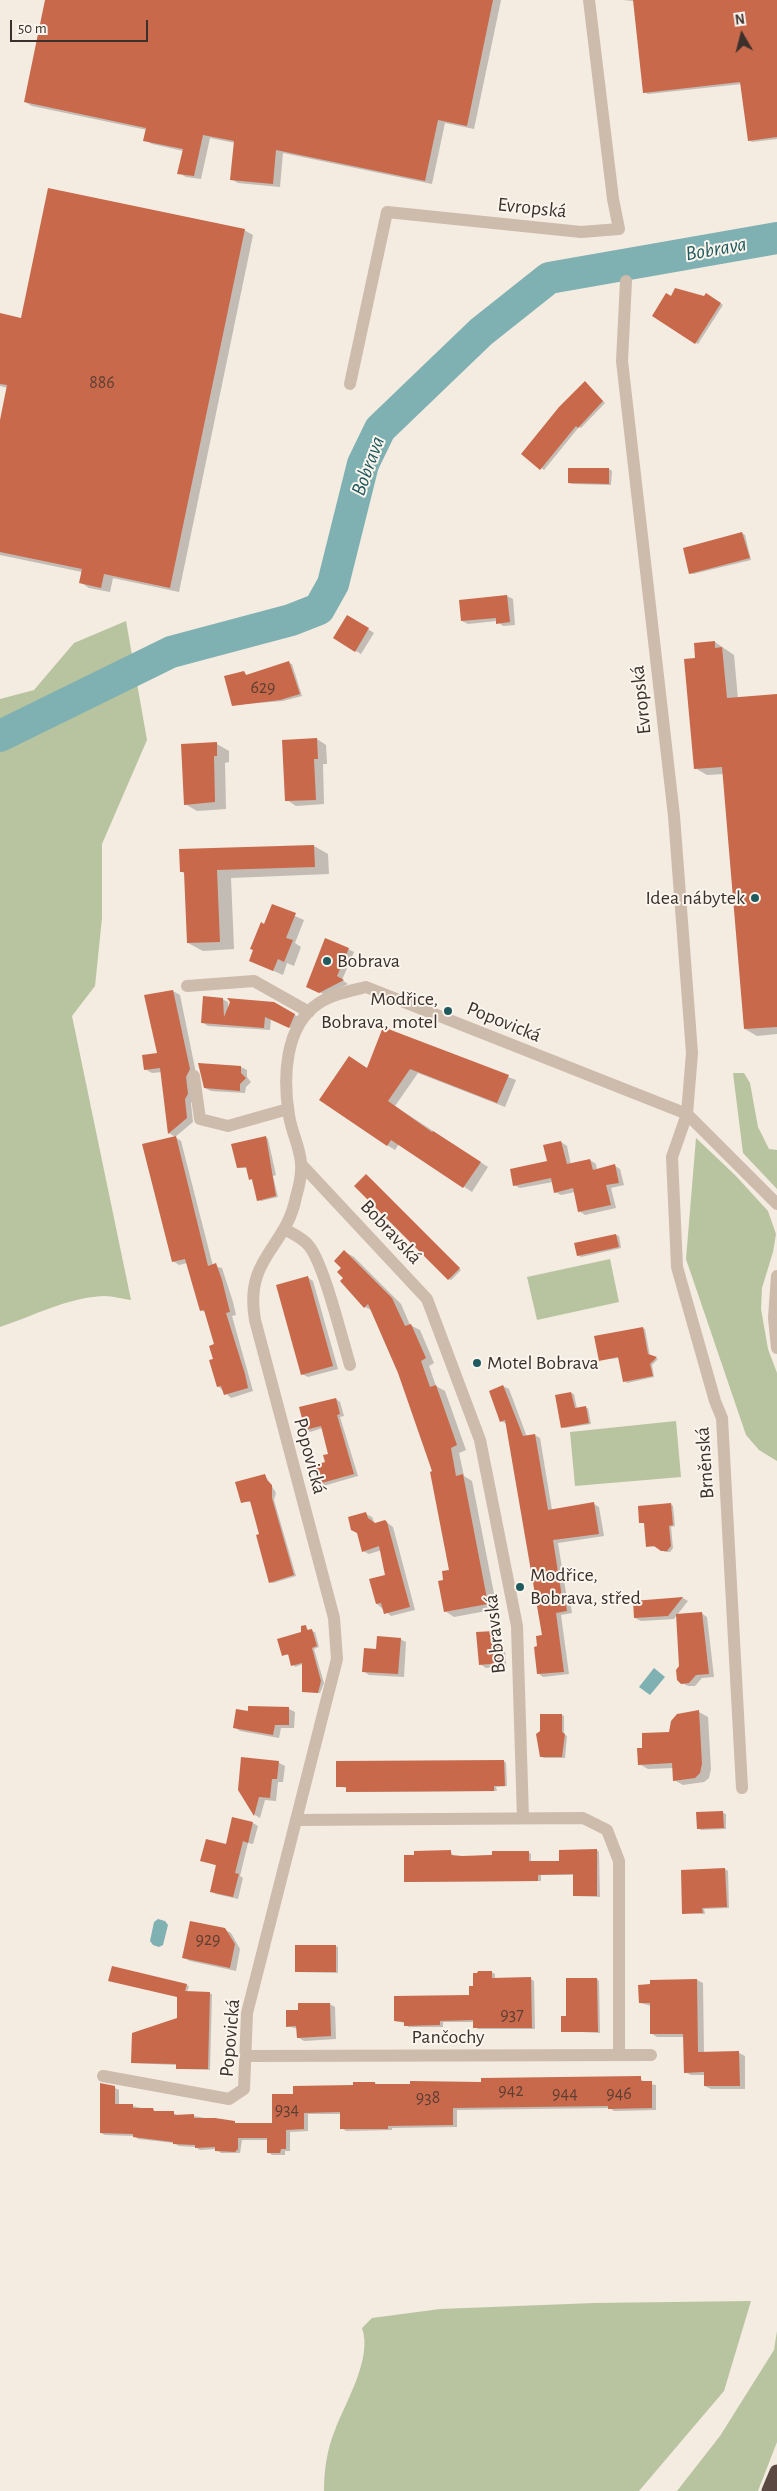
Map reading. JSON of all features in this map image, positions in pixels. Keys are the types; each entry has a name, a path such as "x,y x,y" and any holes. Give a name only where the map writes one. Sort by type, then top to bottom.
{"highway":[{"path":"769,2491 777,2472"}],"street":[{"name":"Evropská","path":"350,384 387,212 581,232 618,229 589,0"},
{"name":"Evropská","path":"626,281 622,361 674,816 692,1053 687,1114"},
{"path":"187,986 254,981 310,1012"},
{"name":"Popovická","path":"103,2076 229,2099 244,2089 247,2013 337,1659 334,1618 253,1307 252,1297 257,1273 265,1256 284,1229 294,1209 301,1164 288,1109 285,1075 287,1059 300,1024 319,1003 334,996 366,987 687,1114"},
{"path":"194,1076 200,1119 228,1126 288,1109"},
{"path":"687,1114 777,1204"},
{"name":"Brněnská","path":"687,1114 672,1157 677,1267 715,1402 722,1418 742,1788"},
{"name":"Bobravská","path":"301,1164 427,1299 480,1440 516,1626 523,1818"},
{"path":"284,1229 299,1237 310,1247 318,1264 350,1365"},
{"path":"777,1276 774,1318 777,1348"},
{"path":"296,1820 584,1818 606,1830 619,1861 619,2055"},
{"name":"Pančochy","path":"245,2056 651,2056"}],"green space":[{"path":"126,621 147,740 102,844 102,918 95,986 72,1016 131,1300 104,1296 91,1297 64,1303 0,1327 0,699 34,690 74,643"},
{"path":"733,1073 744,1073 750,1083 758,1127 769,1149 777,1150 777,1189 743,1153"},
{"path":"696,1138 735,1175 768,1211 776,1234 773,1252 762,1288 761,1309 768,1349 777,1373 777,1461 759,1450 746,1435 686,1259"},
{"path":"610,1259 619,1302 537,1320 527,1277"},
{"path":"676,1421 681,1477 575,1486 570,1432"},
{"path":"751,2301 724,2391 639,2491 324,2491 325,2468 330,2445 361,2366 364,2353 362,2328 372,2318 440,2309 594,2303"},
{"path":"777,2331 777,2442 758,2491 677,2491 720,2436 774,2350"}],"water":[{"path":"654,1668 665,1677 650,1695 639,1687"},
{"path":"158,1919 165,1921 168,1925 163,1945 159,1947 153,1945 150,1941 154,1922"}],"building":[{"path":"45,0 493,0 467,126 438,120 425,181 276,150 273,184 230,180 234,141 203,135 194,176 177,174 183,149 143,141 146,128 24,102"},
{"path":"633,0 777,0 777,137 748,141 740,82 643,93"},
{"path":"48,188 245,229 170,588 104,574 101,588 79,583 82,569 0,552 0,420 7,385 0,384 0,313 21,318"},
{"path":"675,288 704,296 706,293 721,303 695,344 652,316 666,293 671,296"},
{"path":"585,381 603,401 578,428 576,426 540,470 521,454 559,407"},
{"path":"568,468 609,468 609,484 568,483"},
{"path":"742,532 750,558 689,574 683,548"},
{"path":"507,595 510,622 496,624 496,618 461,621 459,600"},
{"path":"347,615 369,628 355,652 333,638"},
{"name":"Idea nábytek","path":"715,641 715,648 722,647 727,698 777,694 777,1027 744,1029 722,767 694,769 684,659 695,658 694,643"},
{"path":"289,661 300,694 280,700 232,706 224,676 244,671 246,675"},
{"path":"317,738 318,759 314,759 316,800 285,801 282,740"},
{"path":"217,742 217,756 214,756 215,802 184,805 181,744"},
{"path":"314,845 315,867 217,870 220,942 187,943 184,872 180,872 179,849"},
{"path":"272,904 296,913 286,938 293,940 284,962 278,959 273,971 249,961 253,950 250,949 261,922 264,924"},
{"path":"325,938 349,948 337,976 344,980 319,993 306,987"},
{"path":"173,990 190,1069 186,1077 188,1094 185,1099 187,1118 168,1134 160,1068 144,1070 142,1055 157,1053 144,995"},
{"path":"203,996 223,998 224,1017 230,1002 227,998 274,1002 295,1014 289,1028 265,1017 264,1028 201,1023"},
{"path":"383,1027 509,1075 497,1103 410,1069 388,1101 432,1132 481,1162 463,1188 391,1140 387,1146 319,1100 349,1056 367,1068"},
{"path":"198,1063 241,1066 241,1073 246,1078 240,1084 240,1091 204,1088"},
{"path":"176,1136 208,1266 216,1263 222,1280 230,1312 226,1313 248,1388 224,1395 221,1386 217,1387 209,1360 213,1359 209,1346 214,1344 204,1310 200,1311 185,1259 172,1262 142,1144"},
{"path":"266,1136 276,1196 257,1201 252,1179 249,1180 246,1167 237,1168 231,1144"},
{"path":"561,1141 567,1164 590,1159 593,1170 615,1164 619,1183 606,1185 611,1205 578,1212 573,1188 554,1193 551,1178 513,1186 510,1169 547,1161 543,1145"},
{"path":"366,1174 460,1268 448,1280 354,1186"},
{"path":"616,1234 619,1247 577,1256 574,1243"},
{"path":"344,1250 392,1298 405,1326 411,1324 426,1358 421,1361 430,1387 436,1385 457,1445 451,1448 456,1476 463,1474 488,1604 444,1612 438,1581 443,1580 442,1571 449,1570 430,1472 432,1471 398,1373 368,1304 364,1308 340,1281 343,1278 337,1272 341,1268 334,1261"},
{"path":"308,1276 333,1366 301,1375 276,1285"},
{"path":"643,1327 648,1354 657,1357 650,1364 653,1376 623,1382 618,1357 599,1361 594,1336"},
{"path":"503,1385 523,1436 535,1434 548,1510 594,1502 599,1534 553,1540 562,1597 565,1597 567,1611 556,1613 564,1672 537,1674 534,1647 537,1646 536,1636 542,1635 505,1420 500,1422 489,1391"},
{"path":"571,1392 575,1408 586,1406 589,1423 561,1428 555,1395"},
{"path":"336,1398 340,1414 337,1415 354,1474 318,1484 312,1466 325,1462 323,1455 328,1454 321,1426 305,1430 299,1407"},
{"path":"265,1474 267,1480 272,1485 272,1498 294,1575 269,1583 256,1535 259,1534 250,1501 241,1503 235,1482"},
{"path":"671,1503 673,1525 669,1526 671,1546 667,1551 661,1551 654,1546 646,1547 644,1523 639,1523 638,1506"},
{"path":"366,1512 368,1518 375,1523 385,1520 387,1522 410,1607 384,1614 381,1603 376,1604 369,1579 385,1575 379,1546 362,1552 357,1533 351,1530 348,1517"},
{"path":"683,1597 668,1616 634,1618 633,1601"},
{"path":"702,1612 709,1674 696,1675 689,1683 681,1684 677,1680 676,1670 679,1666 676,1614"},
{"path":"306,1625 307,1630 312,1629 317,1646 312,1648 321,1681 318,1693 302,1692 302,1663 291,1666 288,1654 282,1656 277,1639 301,1632 301,1626"},
{"path":"494,1631 495,1645 499,1645 500,1663 479,1665 476,1632"},
{"path":"377,1636 401,1638 398,1674 362,1672 364,1648 376,1649"},
{"path":"248,1706 289,1707 289,1725 275,1725 273,1735 233,1728 236,1709 248,1711"},
{"path":"699,1710 702,1764 700,1773 695,1778 673,1781 672,1763 638,1765 637,1748 642,1748 642,1733 669,1732 671,1721 677,1714"},
{"path":"540,1714 562,1714 562,1732 565,1734 562,1757 540,1757 536,1734 540,1731"},
{"path":"241,1757 279,1761 277,1779 272,1779 270,1798 259,1797 254,1816 238,1790"},
{"path":"504,1760 505,1786 494,1786 494,1791 346,1792 346,1787 336,1787 336,1761"},
{"path":"723,1811 724,1828 697,1829 696,1812"},
{"path":"232,1817 253,1822 248,1843 243,1841 235,1873 239,1874 233,1897 210,1892 216,1865 200,1861 206,1839 226,1844"},
{"path":"597,1849 597,1896 573,1896 573,1874 538,1875 538,1881 404,1882 404,1855 414,1855 414,1851 451,1850 451,1855 462,1856 492,1855 492,1851 529,1851 529,1861 559,1861 559,1850"},
{"path":"725,1868 727,1907 702,1908 703,1913 682,1914 681,1870"},
{"path":"190,1921 225,1928 235,1944 230,1968 182,1958"},
{"path":"295,1945 336,1945 336,1972 295,1972"},
{"path":"112,1966 187,1984 185,1991 210,1992 208,2069 176,2069 176,2064 131,2063 132,2033 177,2018 177,1997 108,1981"},
{"path":"492,1971 492,1978 531,1977 532,2028 473,2028 473,2020 440,2021 440,2025 404,2026 404,2022 394,2021 394,1996 469,1995 469,1986 473,1986 473,1973"},
{"path":"566,1978 597,1978 598,2032 561,2032 561,2016 566,2016"},
{"path":"697,1979 698,2052 739,2051 740,2086 704,2086 704,2072 684,2073 683,2034 650,2034 650,2003 639,2003 638,1985 650,1984 650,1980"},
{"path":"298,2003 330,2003 331,2036 297,2038 296,2026 286,2027 286,2010 298,2010"},
{"path":"641,2076 641,2081 652,2081 652,2108 608,2109 608,2106 453,2108 453,2125 388,2126 388,2129 340,2129 340,2112 304,2113 304,2129 286,2130 286,2149 281,2149 280,2153 267,2153 267,2138 238,2138 238,2149 235,2152 215,2151 215,2147 195,2148 195,2145 173,2144 173,2142 133,2137 133,2134 100,2133 100,2083 115,2086 115,2104 133,2104 133,2108 174,2111 174,2115 194,2114 194,2118 215,2118 235,2121 235,2123 272,2123 272,2094 293,2094 293,2086 353,2085 353,2082 410,2084 410,2081 481,2082 481,2078"}],"waterway":[{"name":"Bobrava","path":"0,736 171,652 291,620 319,609 333,584 363,464 380,429 481,332 549,278 777,238"}],"place":[{"name":"Idea nábytek","path":"755,898"},
{"name":"Bobrava","path":"327,961"},
{"name":"Modřice, Bobrava, motel","path":"448,1011"},
{"name":"Motel Bobrava","path":"477,1363"},
{"name":"Modřice, Bobrava, střed","path":"520,1587"}]}
